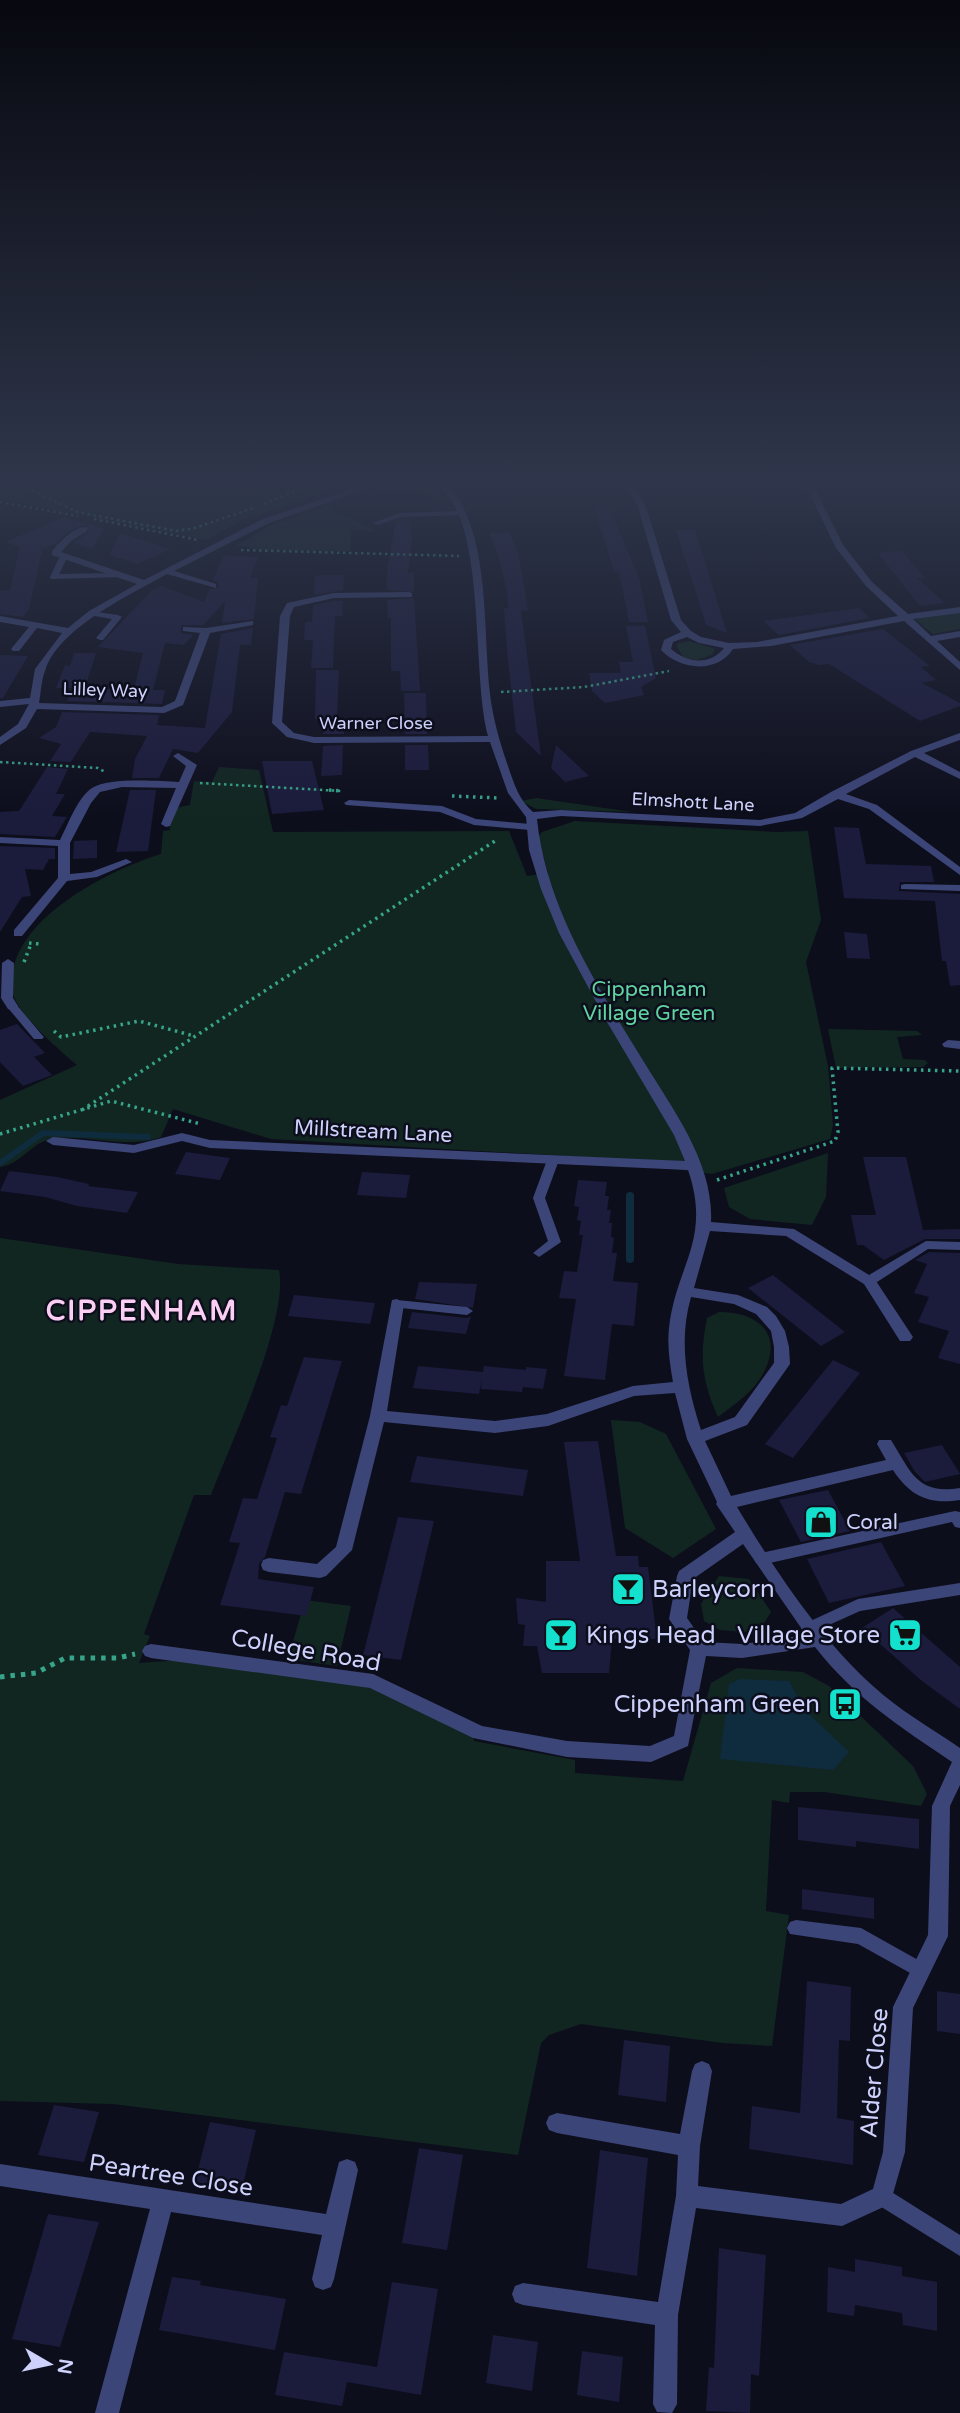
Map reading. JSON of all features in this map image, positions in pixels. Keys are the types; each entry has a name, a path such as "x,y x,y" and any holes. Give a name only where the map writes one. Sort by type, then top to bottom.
{"street":[{"path":"0,742 22,726 35,703 40,669 69,631 92,613 127,593"},
{"name":"Warner Close","path":"369,593 319,596 290,605 285,616 277,723 291,735 314,740 493,739"},
{"name":"Warner Close","path":"401,593 409,594"},
{"path":"476,593 485,693 493,739 514,799 530,827 539,872 572,945 681,1135 695,1166 704,1226 685,1292 676,1342 682,1387 695,1438 724,1504 813,1634 866,1691 960,1758"},
{"path":"668,593 676,620 685,634 715,645 730,646 760,644 902,617 960,610"},
{"path":"878,593 960,667"},
{"path":"0,619 69,631"},
{"path":"186,629 206,631 250,623"},
{"path":"16,649 35,625"},
{"name":"Lilley Way","path":"35,703 164,710 172,707 179,703 206,631"},
{"path":"685,634 669,640 666,650 676,661 696,665 727,653 730,646"},
{"path":"930,639 960,634"},
{"path":"0,704 35,703"},
{"name":"Elmshott Lane","path":"530,827 561,813 760,823 798,816 835,794 915,754 960,736"},
{"path":"915,754 960,776"},
{"path":"166,824 192,765 178,756"},
{"path":"18,933 64,878 64,843 86,802 96,790 109,785 181,785"},
{"path":"835,794 873,807 960,872"},
{"path":"0,840 64,843"},
{"path":"64,878 93,875 126,862"},
{"path":"6,1002 8,963"},
{"name":"Millstream Lane","path":"53,1141 134,1149 182,1137 210,1144 695,1166"},
{"path":"704,1226 789,1232 869,1281 905,1337"},
{"path":"685,1292 726,1295 765,1312 779,1332 782,1364 741,1420 695,1438"},
{"path":"269,1565 320,1571 344,1550 378,1416 397,1304"},
{"path":"378,1416 495,1427 548,1420 633,1391 682,1387"},
{"path":"885,1444 915,1490 940,1499 960,1494"},
{"path":"724,1504 897,1463"},
{"path":"744,1535 685,1576 678,1619 699,1649 742,1651 813,1634"},
{"name":"College Road","path":"150,1651 373,1681 479,1733 567,1749 651,1754 682,1741 699,1649"},
{"name":"Alder Close","path":"882,2196 894,2152 903,2007 938,1936 941,1806 960,1765"},
{"path":"665,2404 667,2315 687,2196 689,2146 702,2071"},
{"path":"557,2123 689,2146"},
{"path":"323,2279 348,2170"},
{"name":"Peartree Close","path":"0,2175 334,2226"},
{"path":"687,2196 842,2214 882,2196"},
{"path":"107,2413 163,2202"},
{"path":"523,2294 667,2315"}],"lane":[{"path":"92,613 118,617 100,638"},
{"path":"349,803 442,809 474,822 530,827"},
{"path":"905,887 960,888"},
{"path":"6,1002 38,1037"},
{"path":"539,1253 555,1242 539,1198 553,1160"},
{"path":"869,1281 926,1245 960,1246"},
{"path":"397,1304 467,1311"},
{"path":"761,1559 955,1516 960,1523"},
{"path":"813,1634 858,1605 960,1589"},
{"path":"796,1928 862,1936 921,1971"},
{"path":"882,2196 960,2245"}],"path":[{"path":"485,693 584,687 675,670 686,663"},
{"path":"0,762 98,768 109,774 109,785"},
{"path":"82,1110 505,835 530,827"},
{"path":"23,966 31,944"},
{"path":"52,1030 61,1037 139,1021 195,1036"},
{"path":"699,1185 835,1141 838,1132 832,1068 960,1071"},
{"path":"0,1134 111,1101 187,1118 210,1127"},
{"path":"0,1677 36,1673 65,1658 118,1658 150,1651"}],"green space":[{"path":"960,612 960,629 933,634 915,619"},
{"path":"690,641 715,649 712,655 697,660 684,658 677,647 678,643"},
{"name":"Cippenham Village Green","path":"219,767 259,770 273,832 509,831 527,876 548,873 538,837 542,832 575,821 777,832 808,831 821,920 806,962 828,1066 833,1125 830,1139 712,1174 585,1157 271,1139 173,1109 161,1137 134,1142 52,1139 38,1144 14,1162 0,1167 0,1100 77,1065 41,1032 23,1012 13,994 13,968 23,944 40,923 63,903 114,873 161,854 163,831 170,830 169,814 175,808 190,805 194,781 212,782"},
{"path":"536,798 632,812 536,809 521,801"},
{"path":"828,1029 917,1031 922,1035 897,1037 903,1059 925,1060 928,1063 923,1067 836,1068"},
{"path":"828,1153 826,1197 812,1225 750,1219 729,1207 724,1188"},
{"path":"0,1238 178,1264 279,1270 280,1292 275,1319 256,1382 211,1495 194,1495 144,1634 150,1636 139,1663 179,1660 357,1684 418,1703 470,1725 474,1741 575,1760 575,1773 683,1781 711,1683 737,1668 803,1672 829,1686 913,1766 927,1794 921,1806 824,1792 790,1792 789,1803 772,1800 766,1911 789,1915 772,2046 723,2043 581,2024 549,2035 541,2043 518,2155 113,2104 0,2101"},
{"path":"719,1312 744,1316 762,1326 768,1335 770,1356 756,1384 718,1417 705,1380 703,1345 707,1318"},
{"path":"611,1420 640,1422 666,1434 716,1529 673,1558 625,1528"},
{"path":"719,1576 749,1579 771,1612 758,1633 720,1630 704,1621 701,1604"},
{"path":"305,1600 351,1606 337,1666 288,1659"}],"water":[{"path":"740,1679 789,1681 805,1710 849,1752 833,1770 720,1759 729,1684"}],"building":[{"path":"0,593 33,593 29,609 23,617 0,614"},
{"path":"149,593 179,593 204,602 208,593 257,593 254,619 222,623 225,601 203,625 181,625 181,633 193,635 184,645 165,643 153,690 165,690 162,704 67,701 72,689 134,689 143,653 98,647"},
{"path":"507,593 525,593 528,610 521,611 541,756 516,732 504,608 508,608"},
{"path":"623,593 642,593 648,622 629,622"},
{"path":"696,593 714,593 727,633 706,625"},
{"path":"909,593 933,593 945,603 920,606"},
{"path":"414,598 420,691 401,691 400,671 391,671 391,618 388,618 387,600"},
{"path":"343,601 342,616 335,616 333,668 311,668 313,640 304,640 305,622 312,622 313,605"},
{"path":"859,608 870,618 779,635 763,621"},
{"path":"626,626 645,626 656,678 641,687 644,695 605,703 592,691 589,673 621,673 619,662 633,662"},
{"path":"253,628 251,645 240,645 232,712 198,753 173,749 159,778 132,778 135,759 147,736 90,732 71,762 50,761 61,744 39,738 56,727 62,712 159,715 157,725 205,728 221,634"},
{"path":"883,629 930,666 921,667 936,680 922,683 960,703 960,706 920,721 829,664 809,662 790,645"},
{"path":"74,653 96,653 85,688 56,688 65,665 70,666"},
{"path":"0,655 28,656 3,698 0,698"},
{"path":"316,670 339,670 337,719 344,719 344,734 323,734 324,719 315,719"},
{"path":"404,693 426,693 427,734 405,734"},
{"path":"343,745 342,775 321,776 323,746"},
{"path":"405,745 428,745 429,770 405,770"},
{"path":"556,745 589,776 565,782 551,768"},
{"path":"262,761 312,761 324,810 272,814"},
{"path":"47,767 68,769 56,794 65,794 52,816 67,817 55,837 0,834 0,812 19,811"},
{"path":"130,790 156,790 148,851 116,852"},
{"path":"834,827 859,828 866,864 931,866 934,882 900,882 899,891 960,894 960,985 950,986 946,961 942,961 935,901 844,898"},
{"path":"97,840 97,858 73,859 74,841"},
{"path":"0,846 55,848 55,859 49,859 43,870 25,869 31,896 22,897 0,932"},
{"path":"844,932 867,934 870,959 847,958"},
{"path":"17,1024 45,1053 34,1057 52,1075 23,1086 0,1062 0,1030"},
{"path":"186,1152 230,1158 220,1180 175,1174"},
{"path":"863,1157 906,1157 923,1230 960,1229 960,1239 925,1239 884,1260 863,1245 857,1245 851,1215 876,1215"},
{"path":"9,1171 57,1177 89,1184 88,1186 138,1192 127,1213 77,1206 45,1197 0,1191"},
{"path":"362,1172 410,1175 406,1198 357,1195"},
{"path":"578,1180 607,1182 605,1196 609,1196 607,1210 611,1210 609,1223 612,1223 611,1237 614,1238 612,1253 617,1253 613,1281 638,1283 634,1326 612,1324 605,1380 564,1376 576,1299 559,1298 564,1271 577,1272 583,1235 579,1235 579,1207 574,1206"},
{"path":"929,1252 960,1253 960,1364 938,1358 949,1331 918,1322 929,1297 914,1293 927,1264 915,1260"},
{"path":"773,1275 845,1332 821,1346 748,1288"},
{"path":"419,1282 477,1284 473,1308 415,1299"},
{"path":"294,1295 375,1303 370,1324 288,1316"},
{"path":"412,1312 467,1318 471,1316 466,1334 408,1328"},
{"path":"304,1357 342,1361 301,1494 285,1492 265,1557 259,1564 258,1579 314,1587 306,1616 220,1605 240,1543 229,1542 243,1498 257,1499 277,1438 270,1437 281,1405 287,1406"},
{"path":"833,1360 860,1373 793,1458 765,1444"},
{"path":"418,1366 483,1372 484,1366 547,1369 543,1389 523,1387 522,1392 481,1389 482,1379 479,1394 413,1388"},
{"path":"598,1441 616,1556 638,1556 639,1567 648,1567 657,1639 612,1639 609,1673 542,1673 537,1646 523,1646 525,1625 518,1624 516,1598 546,1602 546,1561 580,1561 564,1442"},
{"path":"942,1445 960,1474 925,1482 915,1472 904,1453"},
{"path":"417,1456 528,1470 523,1496 410,1482"},
{"path":"828,1490 850,1531 801,1542 779,1500"},
{"path":"398,1517 434,1521 401,1660 363,1655"},
{"path":"881,1542 905,1586 829,1603 807,1559"},
{"path":"893,1608 960,1667 960,1709 922,1681 862,1628"},
{"path":"798,1807 919,1819 919,1849 856,1841 856,1847 798,1840"},
{"path":"802,1889 874,1898 874,1919 802,1909"},
{"path":"807,1981 851,1987 850,2041 839,2040 837,2118 854,2121 853,2165 749,2149 752,2106 800,2113"},
{"path":"937,1991 960,1994 960,2034 937,2031"},
{"path":"624,2040 670,2046 666,2102 618,2095"},
{"path":"54,2105 99,2112 84,2162 38,2155"},
{"path":"210,2122 256,2130 242,2189 195,2182"},
{"path":"419,2148 463,2155 447,2250 402,2243"},
{"path":"600,2150 648,2158 637,2276 587,2268"},
{"path":"48,2214 99,2222 60,2347 12,2339"},
{"path":"719,2248 766,2255 759,2376 751,2374 750,2413 706,2411 709,2367 714,2368"},
{"path":"855,2259 902,2267 902,2276 937,2282 937,2331 903,2325 902,2313 855,2305 854,2316 827,2312 828,2267 855,2272"},
{"path":"172,2277 201,2281 200,2285 286,2299 275,2350 159,2330"},
{"path":"392,2282 438,2289 421,2395 347,2382 342,2406 275,2395 284,2352 377,2367"},
{"path":"493,2335 538,2342 532,2391 486,2383"},
{"path":"582,2351 623,2357 619,2402 577,2395"}],"waterway":[{"path":"0,1163 43,1133 148,1137"},
{"path":"630,1196 630,1259"}],"place":[{"name":"Coral","path":"821,1522"},
{"name":"Barleycorn","path":"628,1589"},
{"name":"Kings Head","path":"561,1635"},
{"name":"Village Store","path":"905,1635"},
{"name":"Cippenham Green","path":"845,1704"}],"district":[{"name":"CIPPENHAM","path":"142,1310"}]}
